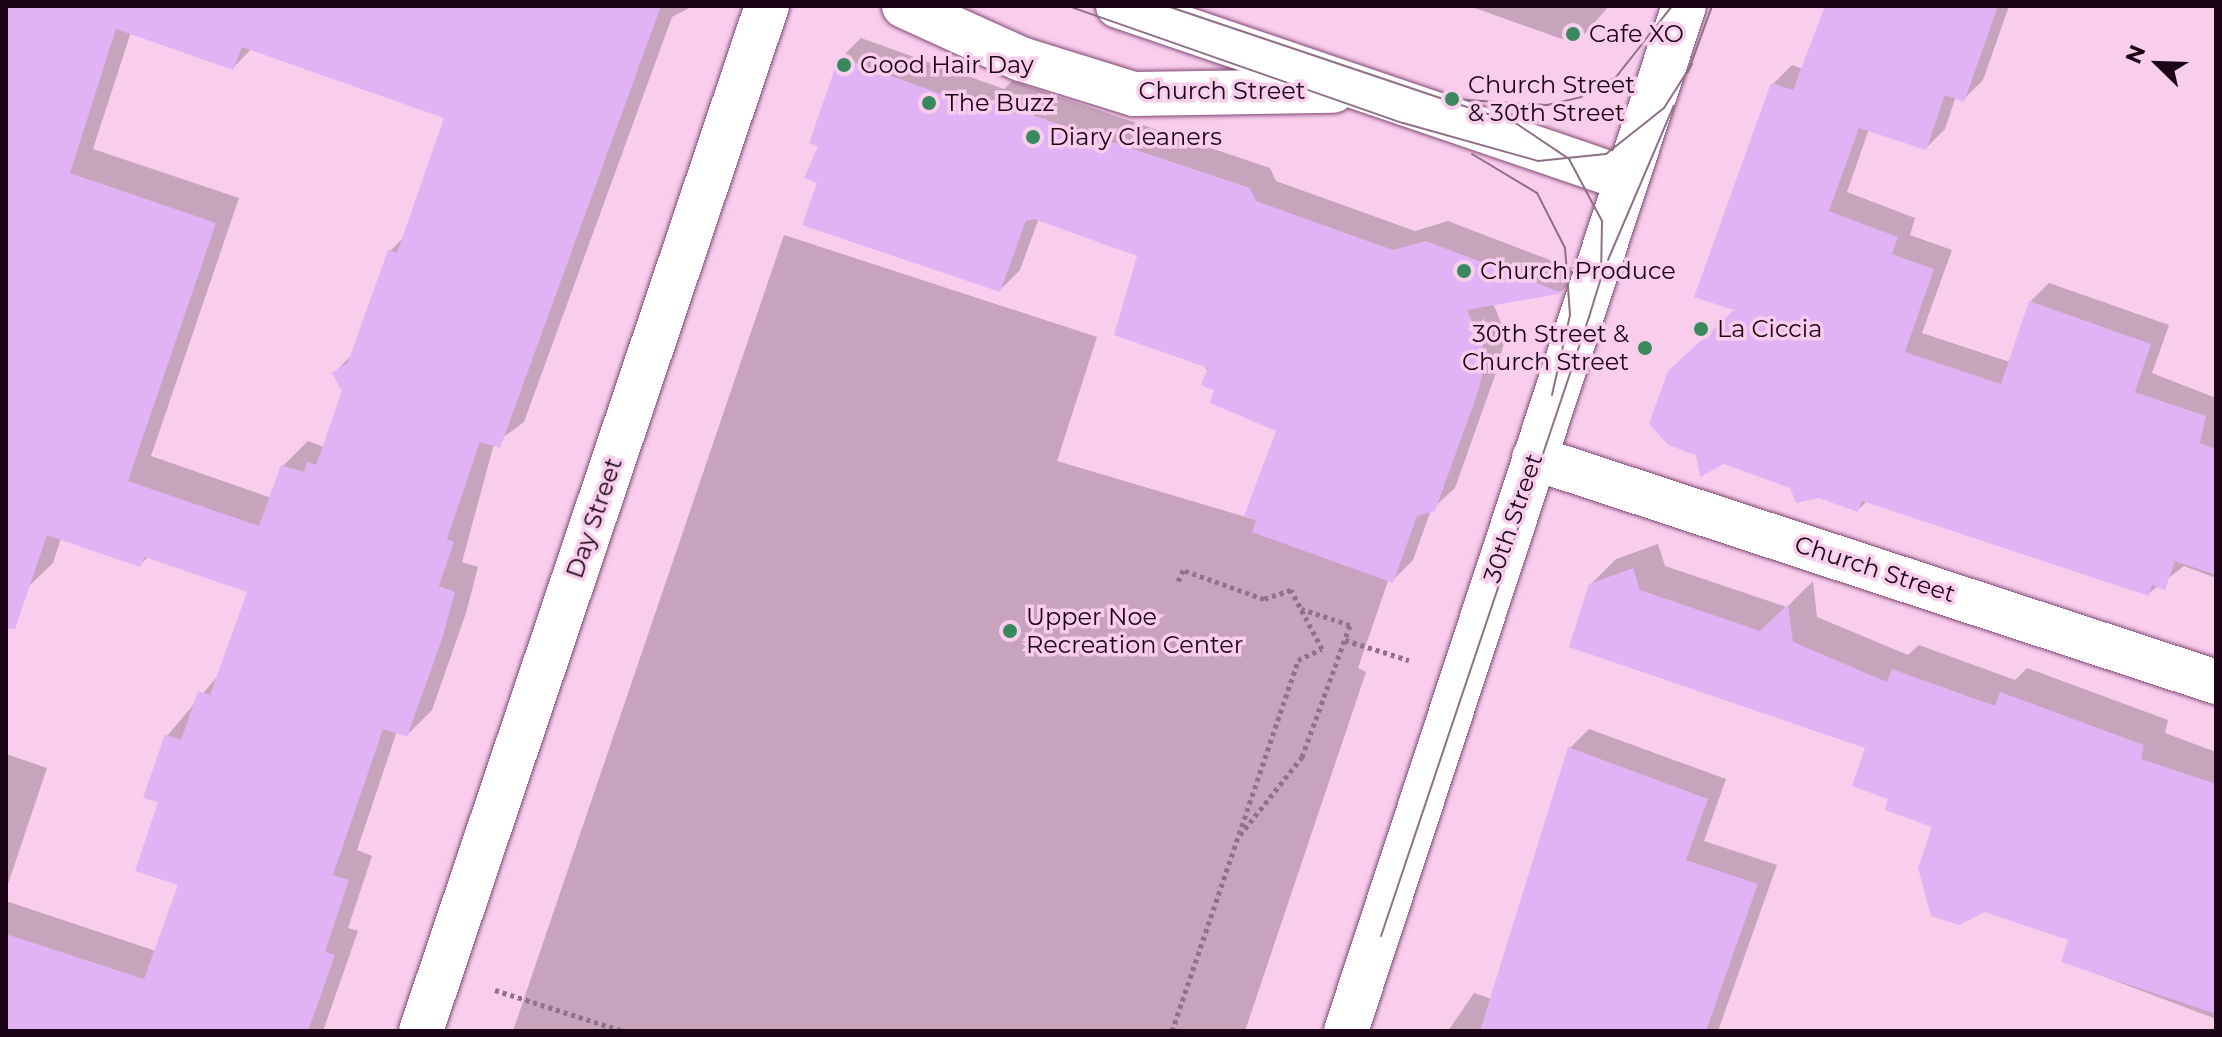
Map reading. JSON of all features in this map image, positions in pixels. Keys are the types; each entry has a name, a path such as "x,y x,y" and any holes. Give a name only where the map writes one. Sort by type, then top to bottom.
{"street":[{"name":"Day Street","path":"421,1031 767,6"},
{"name":"Church Street","path":"904,6 1021,59 1134,94 1364,91"},
{"name":"Church Street","path":"1118,6 1626,179"},
{"name":"30th Street","path":"1346,1031 1460,677 1684,6"},
{"name":"Church Street","path":"1534,458 2216,682"}],"path":[{"path":"1172,1031 1298,660 1322,649 1291,590 1264,599 1183,570 1178,582"},
{"path":"1236,838 1302,757 1350,625 1301,609"},
{"path":"1345,640 1460,677"},
{"path":"1273,706 1280,709"},
{"path":"441,973 623,1031"}],"shaded area":[{"name":"Upper Noe Recreation Center","path":"784,235 1097,337 1057,461 1256,520 1388,581 1358,668 1366,672 1245,1031 513,1031"}],"building":[{"path":"6,6 661,6 500,448 480,442 447,539 454,542 439,586 455,592 442,639 407,737 383,729 333,875 349,880 325,952 335,955 308,1031 6,1031 6,934 144,979 178,885 135,871 158,802 143,798 165,734 181,740 198,691 210,695 247,592 145,557 140,567 47,535 15,629 6,628","holes":["116,29 233,70 242,47 444,118 397,253 388,250 348,362 332,373 342,391 316,465 307,462 304,472 281,465 259,526 128,481 216,223 70,173"]},
{"path":"1825,6 1998,6 1964,102 1945,95 1926,150 1859,128 1829,211 1898,237 1892,254 1934,269 1905,352 2001,384 2029,301 2151,344 2135,392 2206,416 2200,443 2216,449 2216,575 2175,561 2165,590 2152,585 2149,596 1862,501 1858,512 1819,498 1796,503 1790,488 1724,464 1700,477 1696,455 1668,445 1649,424 1668,371 1734,310 1694,297 1771,83 1793,90"},
{"path":"839,57 982,109 990,101 1250,188 1256,201 1393,250 1426,241 1563,293 1467,310 1487,356 1478,392 1435,511 1417,516 1393,583 1252,532 1256,520 1244,516 1276,431 1210,403 1214,390 1201,385 1208,368 1114,335 1137,256 1034,219 1026,221 1000,292 802,225 817,183 804,178 818,146 809,143"},
{"path":"1633,568 1640,590 1760,631 1788,604 1793,642 1887,682 1892,669 1995,706 2000,692 2144,745 2141,759 2216,784 2216,1014 2061,962 2068,940 1985,912 1959,925 1931,916 1918,868 1932,827 1885,810 1888,799 1852,786 1865,748 1569,647 1589,584"},
{"path":"1568,747 1708,799 1686,860 1758,884 1706,1031 1480,1031"}],"tram line":[{"path":"1068,6 1403,123 1538,161 1606,154 1664,108 1692,64"},
{"path":"1167,6 1517,124 1569,159 1602,221 1601,278 1589,317 1381,936"},
{"path":"1466,100 1547,105 1581,97 1616,77 1672,6"},
{"path":"1688,72 1712,6"},
{"path":"1608,260 1674,105"},
{"path":"1472,154 1537,193 1565,248 1570,315 1552,395"}],"place":[{"name":"Cafe XO","path":"1573,34"},
{"name":"Good Hair Day","path":"844,65"},
{"name":"Church Street & 30th Street","path":"1452,99"},
{"name":"The Buzz","path":"929,103"},
{"name":"Diary Cleaners","path":"1033,137"},
{"name":"Church Produce","path":"1464,271"},
{"name":"La Ciccia","path":"1701,329"},
{"name":"30th Street & Church Street","path":"1645,348"},
{"name":"Upper Noe Recreation Center","path":"1010,631"}]}
